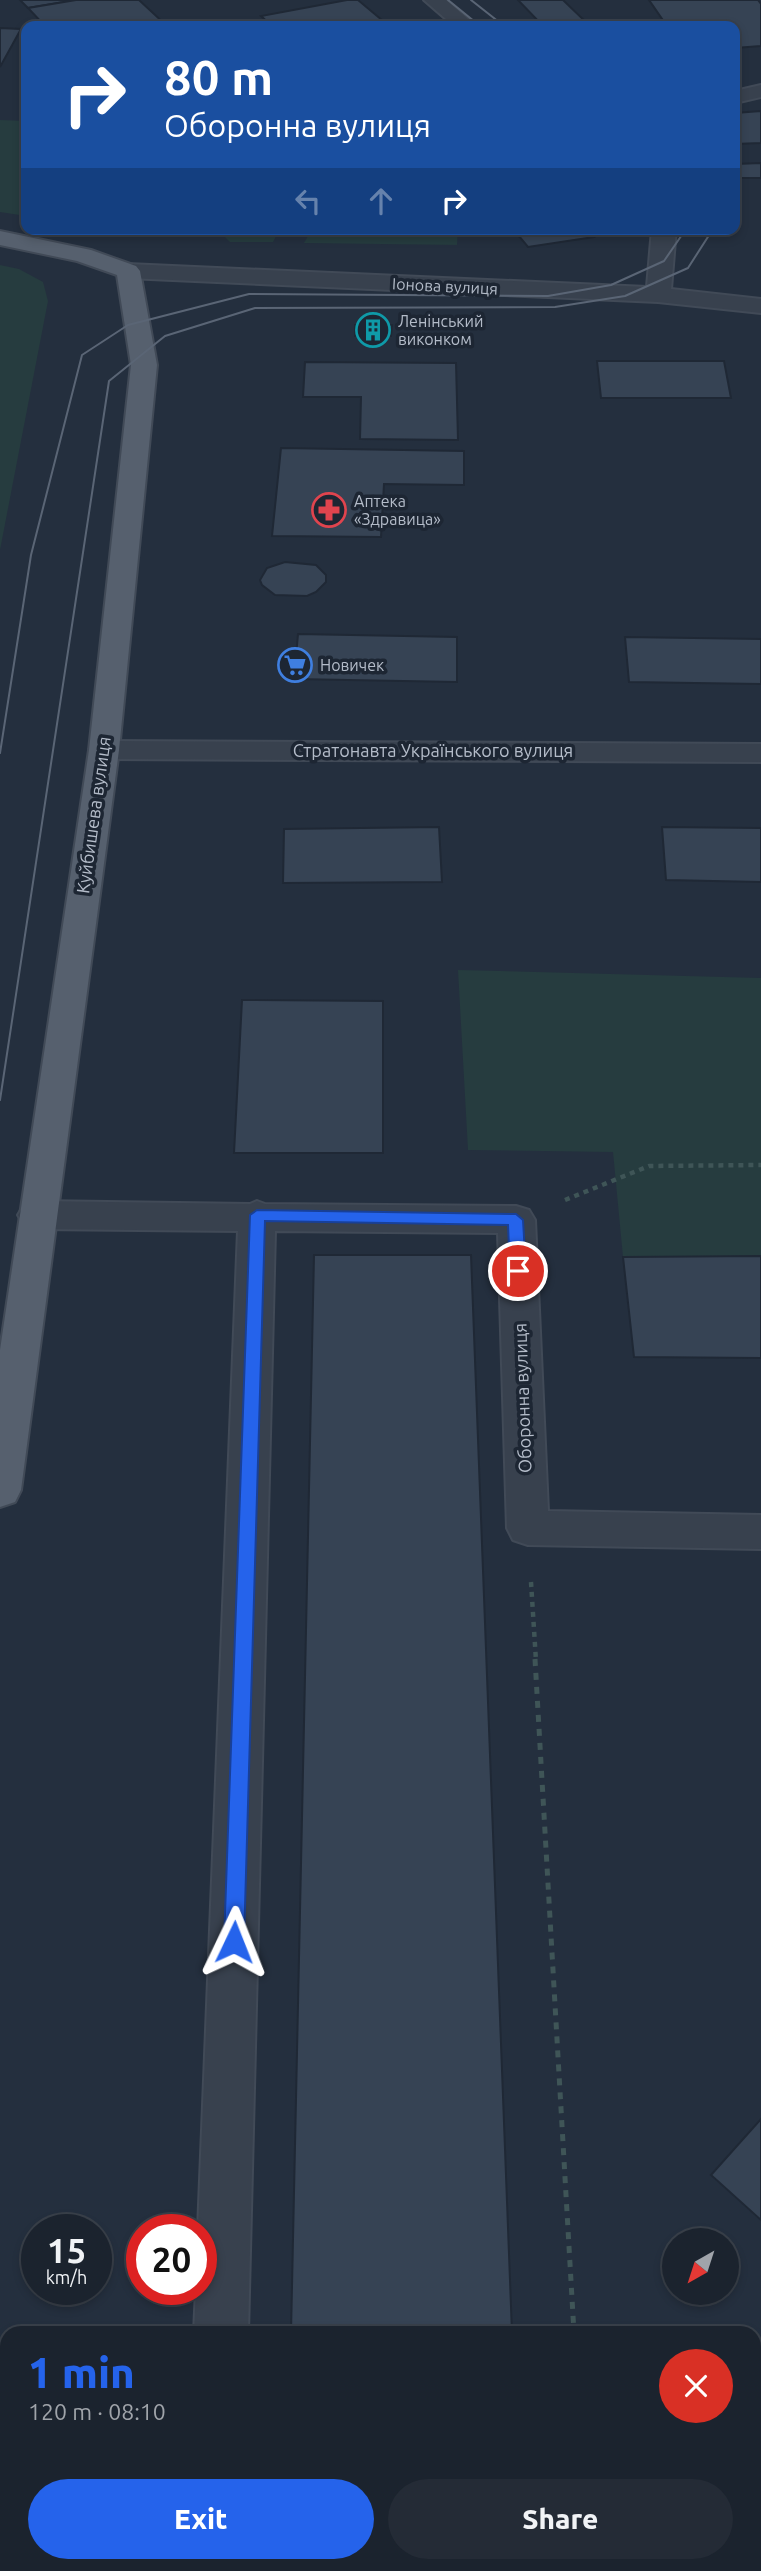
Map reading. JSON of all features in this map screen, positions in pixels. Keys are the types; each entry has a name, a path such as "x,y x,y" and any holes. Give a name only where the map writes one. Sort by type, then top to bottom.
{"main road":[{"path":"0,238 83,255 128,271"},
{"name":"Куйбишева вулиця","path":"0,1490 104,750 144,365 128,271"}],"street":[{"path":"434,0 460,21"},
{"path":"740,96 761,92"},
{"path":"658,295 663,235"},
{"name":"Іонова вулиця","path":"128,271 658,295 761,306"},
{"name":"Стратонавта Українського вулиця","path":"104,750 761,753"},
{"path":"37,1215 257,1215 516,1220"},
{"path":"221,2326 257,1215"},
{"name":"Оборонна вулиця","path":"516,1220 528,1528"},
{"path":"528,1528 761,1532"}],"path":[{"path":"516,1220 649,1166 761,1165"},
{"path":"528,1528 574,2326"}],"green space":[{"path":"0,120 21,121 21,215 0,212"},
{"path":"223,235 277,235 273,242 230,242"},
{"path":"309,235 458,235 457,245 304,243"},
{"path":"0,265 19,269 43,282 48,301 0,550"},
{"path":"458,970 761,978 761,1256 623,1257 613,1152 468,1150"}],"building":[{"path":"20,0 76,0 28,8"},
{"path":"76,0 139,0 162,21 40,21 28,8"},
{"path":"358,0 383,21 266,21 261,16"},
{"path":"518,0 563,0 585,21 538,21"},
{"path":"649,0 758,0 761,4 761,46 740,48 740,21 664,21"},
{"path":"0,28 21,29 0,67"},
{"path":"761,111 761,143 740,144 740,113"},
{"path":"761,163 761,178 740,178 740,164"},
{"path":"518,235 594,237 528,247"},
{"name":"Ленінський виконком","path":"355,325 392,325 391,336 355,336"},
{"path":"597,361 724,361 731,398 601,398"},
{"path":"305,362 456,363 458,440 360,439 361,397 303,397"},
{"name":"Аптека «Здравица»","path":"281,448 464,451 464,485 384,484 381,537 272,536"},
{"path":"285,562 316,565 326,575 326,582 316,592 307,596 275,595 262,585 260,580 267,568"},
{"path":"298,634 457,637 457,682 294,679"},
{"path":"625,637 761,639 761,684 629,682"},
{"path":"439,827 442,882 283,883 284,829"},
{"path":"662,827 761,828 761,882 666,880"},
{"path":"242,1000 383,1001 383,1153 234,1153"},
{"path":"314,1255 471,1255 512,2326 291,2326"},
{"path":"761,1256 761,1358 634,1357 623,1257"},
{"path":"761,2119 761,2220 711,2175"}],"tram line":[{"path":"448,0 474,21"},
{"path":"471,0 498,21"},
{"path":"0,753 31,555 82,355 128,325 249,294 548,296 611,285 664,261 682,235"},
{"path":"0,1100 109,381 165,336 255,308 555,307 625,296 688,268 709,235"}],"place":[{"name":"Ленінський виконком","path":"373,330"},
{"name":"Аптека «Здравица»","path":"329,510"},
{"name":"Новичек","path":"295,665"}],"route":[{"path":"234,1942 257,1215 516,1220 518,1271"}]}
